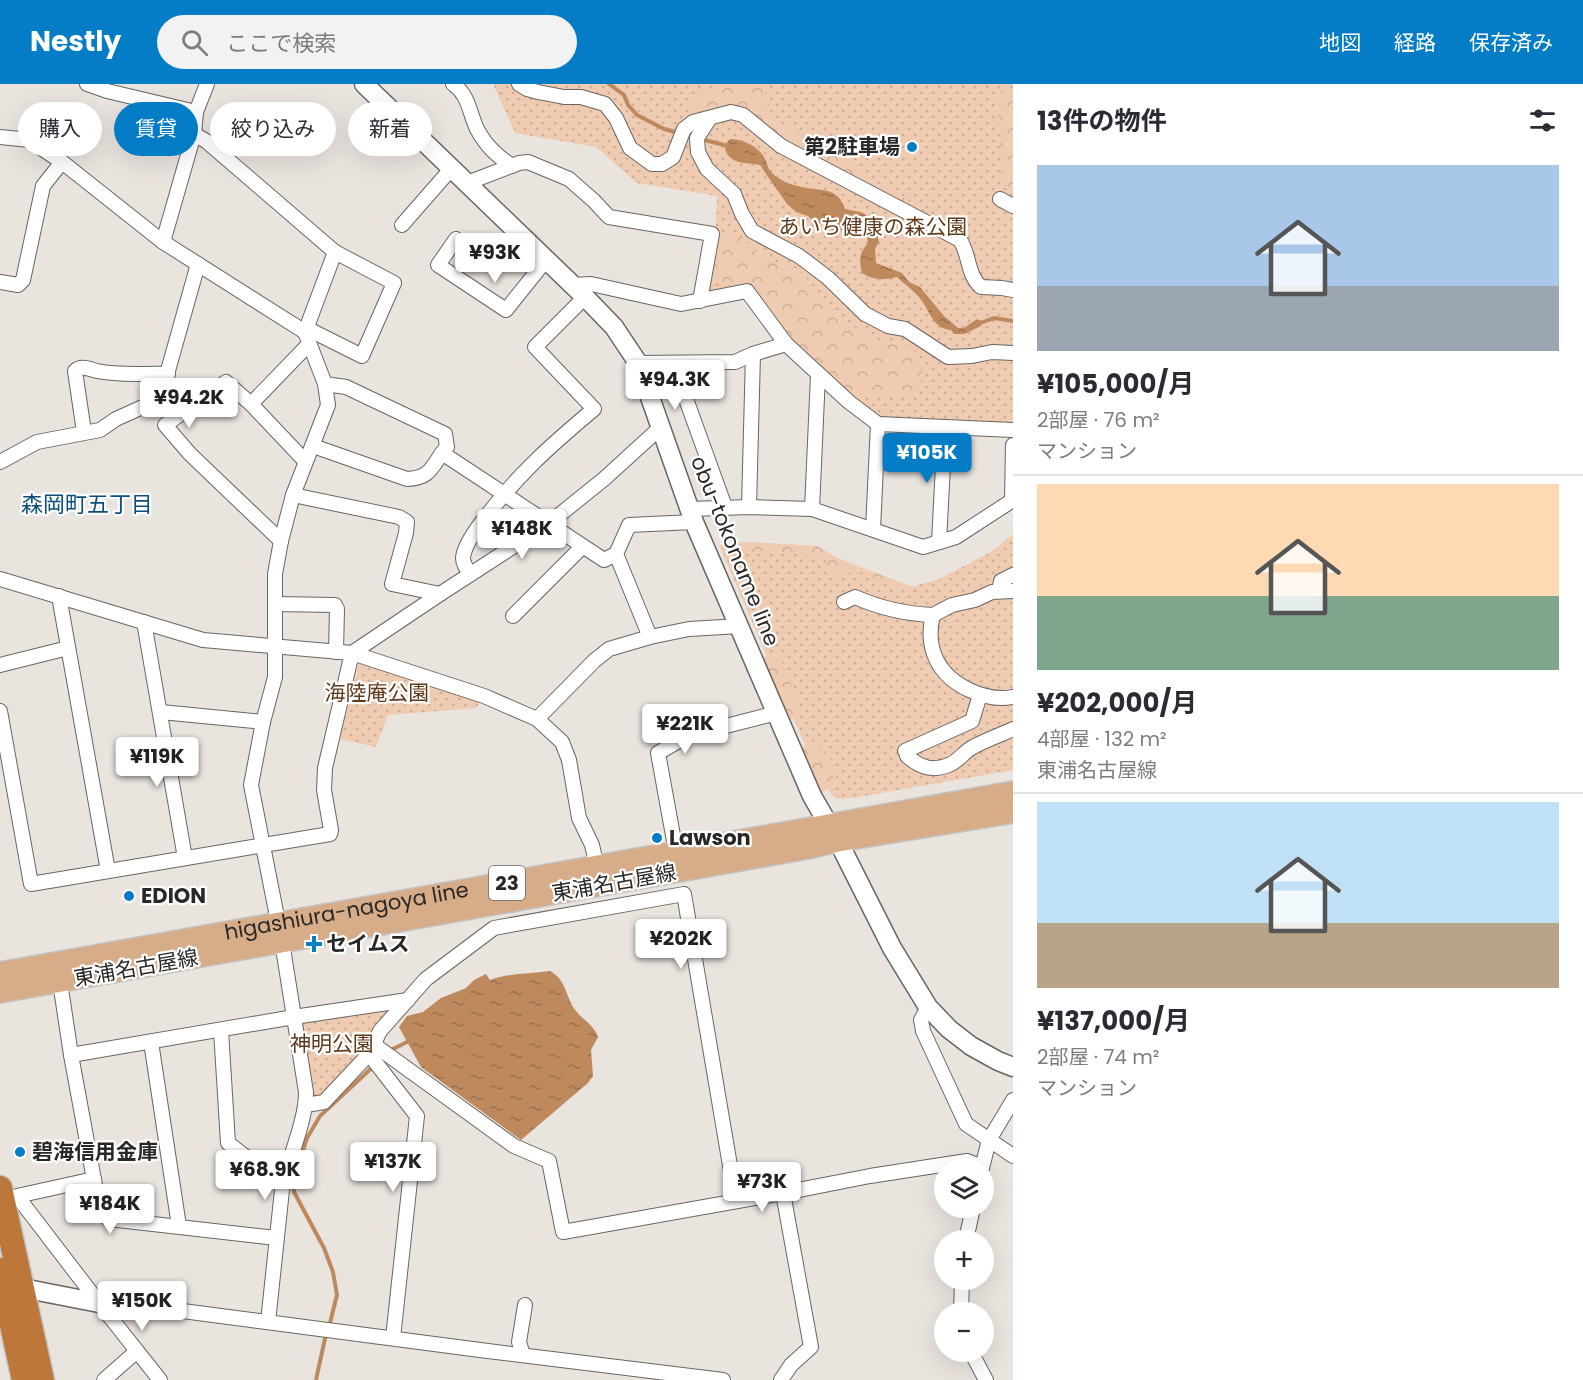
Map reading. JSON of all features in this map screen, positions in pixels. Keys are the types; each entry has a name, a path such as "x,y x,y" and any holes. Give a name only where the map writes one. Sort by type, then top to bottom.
{"highway":[{"path":"0,1188 8,1345 24,1380"},
{"path":"6,1281 42,1380"}],"main road":[{"name":"obu-tokoname line","path":"364,84 579,291 614,327 638,363 692,515 812,796 892,948 928,1007 949,1029 971,1046 1013,1067"},
{"name":"higashiura-nagoya line","path":"833,833 1013,792"},
{"name":"higashiura-nagoya line","path":"0,973 280,933 676,852 1013,812"},
{"name":"東浦名古屋線","path":"0,992 280,933 808,849 833,833"},
{"path":"6,1281 99,1303"}],"street":[{"path":"87,84 154,102"},
{"path":"198,107 207,84"},
{"path":"453,84 464,94 478,130 496,156 513,166"},
{"path":"519,84 538,92 564,97 581,97 604,104 616,118 630,148 652,164 662,164 672,158 681,135 693,122 731,112 743,114 781,146 960,240 966,250 974,281 981,287 1013,290"},
{"path":"710,118 697,138 698,152 707,169 734,194 752,231 799,256 828,278 865,314 888,326 905,328 948,357 992,352 1013,353"},
{"path":"0,137 29,140 62,162 163,242 307,335 362,356 394,283 335,252 198,137"},
{"path":"163,242 188,156"},
{"path":"0,282 18,285 23,280 43,186 62,162"},
{"path":"467,183 528,162 569,179 609,217 712,234 700,302"},
{"path":"402,225 451,169"},
{"path":"1000,199 1013,206"},
{"path":"456,238 438,265 506,310 546,260"},
{"path":"251,404 307,335 335,252"},
{"path":"0,462 37,442 100,430 116,419 160,399 198,264"},
{"path":"471,574 463,564 463,556 474,534 503,494 543,451 594,409 535,347 579,291 591,284 681,304 747,291 786,344 818,375 878,424 1013,430"},
{"path":"268,1322 276,1238 286,1168 306,1104 305,1077 251,784 263,722 275,677 275,574 281,541 292,495 328,405 325,384 307,335"},
{"path":"638,363 735,362 786,344"},
{"path":"750,507 753,354"},
{"path":"673,363 725,507"},
{"path":"84,432 75,371 77,368 105,372 168,374"},
{"path":"812,509 818,375"},
{"path":"281,541 190,454 165,425 226,382 251,404 305,461"},
{"path":"313,446 408,479 417,479 427,475 447,447 445,434 346,387 325,384"},
{"path":"873,529 878,424"},
{"path":"0,711 31,884 330,834 324,790 325,768 352,653 548,524 604,479 661,427"},
{"path":"939,542 945,427"},
{"path":"442,453 604,560 616,554 629,525 725,507 812,509 923,547 956,537 1012,500 1013,445"},
{"path":"292,495 399,517 407,522 392,584 440,594"},
{"path":"513,616 582,547"},
{"path":"616,554 650,637"},
{"path":"844,602 855,597 875,606 910,614 933,615 952,605 961,605 992,592 1006,591 1001,581 1013,575"},
{"path":"0,579 203,640 352,653 484,696 537,719 562,742 568,760 579,818 592,845 597,867"},
{"path":"59,596 108,871"},
{"path":"275,603 335,605 338,609 336,652"},
{"path":"933,615 930,629 937,662 957,681 980,695 997,699 1013,697"},
{"path":"144,622 185,858"},
{"path":"537,719 594,661 609,649 689,629 740,626"},
{"path":"0,665 68,648"},
{"path":"980,695 972,721 906,753 918,766 929,768 944,766 951,764 972,747 1013,729"},
{"path":"161,712 263,722"},
{"path":"676,852 658,753 687,736 777,713"},
{"path":"306,1104 324,1102 371,1049 380,1031 426,979 494,928 684,894 736,1201"},
{"path":"60,981 100,1212 109,1219 276,1238"},
{"path":"71,1055 408,1000"},
{"path":"928,1007 921,1020 922,1031 966,1124 1013,1156"},
{"path":"221,1030 228,1143 246,1157 286,1168"},
{"path":"152,1042 179,1226"},
{"path":"371,1049 514,1146 549,1161 563,1232 934,1166"},
{"path":"371,1049 417,1116 393,1338"},
{"path":"984,1158 989,1140 1013,1100"},
{"path":"94,1179 17,1196 160,1380"},
{"path":"781,1380 791,1365 811,1347 783,1194"},
{"path":"99,1303 175,1310 723,1380"},
{"path":"523,1355 519,1342 525,1305"},
{"path":"104,1380 137,1351"},
{"path":"976,1362 986,1380"}],"green space":[{"name":"あいち健康の森公園","path":"493,84 1013,84 1013,430 878,424 747,291 700,301 715,256 717,196 637,183 596,147 515,133"},
{"path":"722,84 757,84 764,88 771,114 777,121 862,167 866,176 949,225 944,232 781,146 743,115 689,110 688,98"},
{"path":"1013,89 1013,190 1002,182 997,92"},
{"path":"717,233 735,233 764,257 802,273 829,306 843,319 878,343 913,345 923,375 916,395 845,393 786,344 747,291 711,280"},
{"path":"1013,534 1013,770 836,799 821,782 719,545 745,542 817,546 835,557 912,587 939,579 991,552"},
{"path":"745,542 817,546 835,557 912,587 909,593 860,572 832,575 825,560 798,553 762,551 736,553 731,544"},
{"path":"771,653 780,656 803,715 790,720 761,660"},
{"name":"海陸庵公園","path":"359,663 484,696 476,708 388,715 376,747 340,739"},
{"path":"814,741 833,762 833,783 821,794 800,749"},
{"name":"神明公園","path":"408,1000 324,1102 306,1105 294,1017"}],"water":[{"path":"731,139 742,141 756,148 771,172 780,179 798,186 830,192 838,197 845,209 864,214 873,225 879,242 875,249 876,263 902,273 909,282 920,287 944,316 958,328 964,328 977,319 981,326 964,334 954,334 934,321 920,298 897,277 879,279 862,273 860,257 868,243 867,236 860,226 835,232 825,224 815,223 808,216 796,212 787,204 760,165 739,162 729,157 725,148"},
{"path":"550,971 560,979 572,1006 594,1029 598,1037 591,1050 593,1076 588,1083 521,1140 421,1067 399,1027 407,1016 423,1012 441,998 466,988 474,980 486,974 490,980"}],"waterway":[{"path":"609,84 624,95 628,105 637,115 664,129 679,133"},
{"path":"701,139 728,146"},
{"path":"978,324 994,318 1013,321"},
{"path":"329,1327 337,1295 333,1272 324,1248 294,1192 294,1177 307,1138 320,1116 391,1050 411,1040"},
{"path":"316,1380 326,1334"}],"place":[{"name":"第2駐車場","path":"912,147"},
{"name":"Lawson","path":"657,838"},
{"name":"EDION","path":"129,896"},
{"name":"セイムス","path":"314,944"},
{"name":"碧海信用金庫","path":"20,1152"}],"district":[{"name":"森岡町五丁目","path":"87,504"}]}
